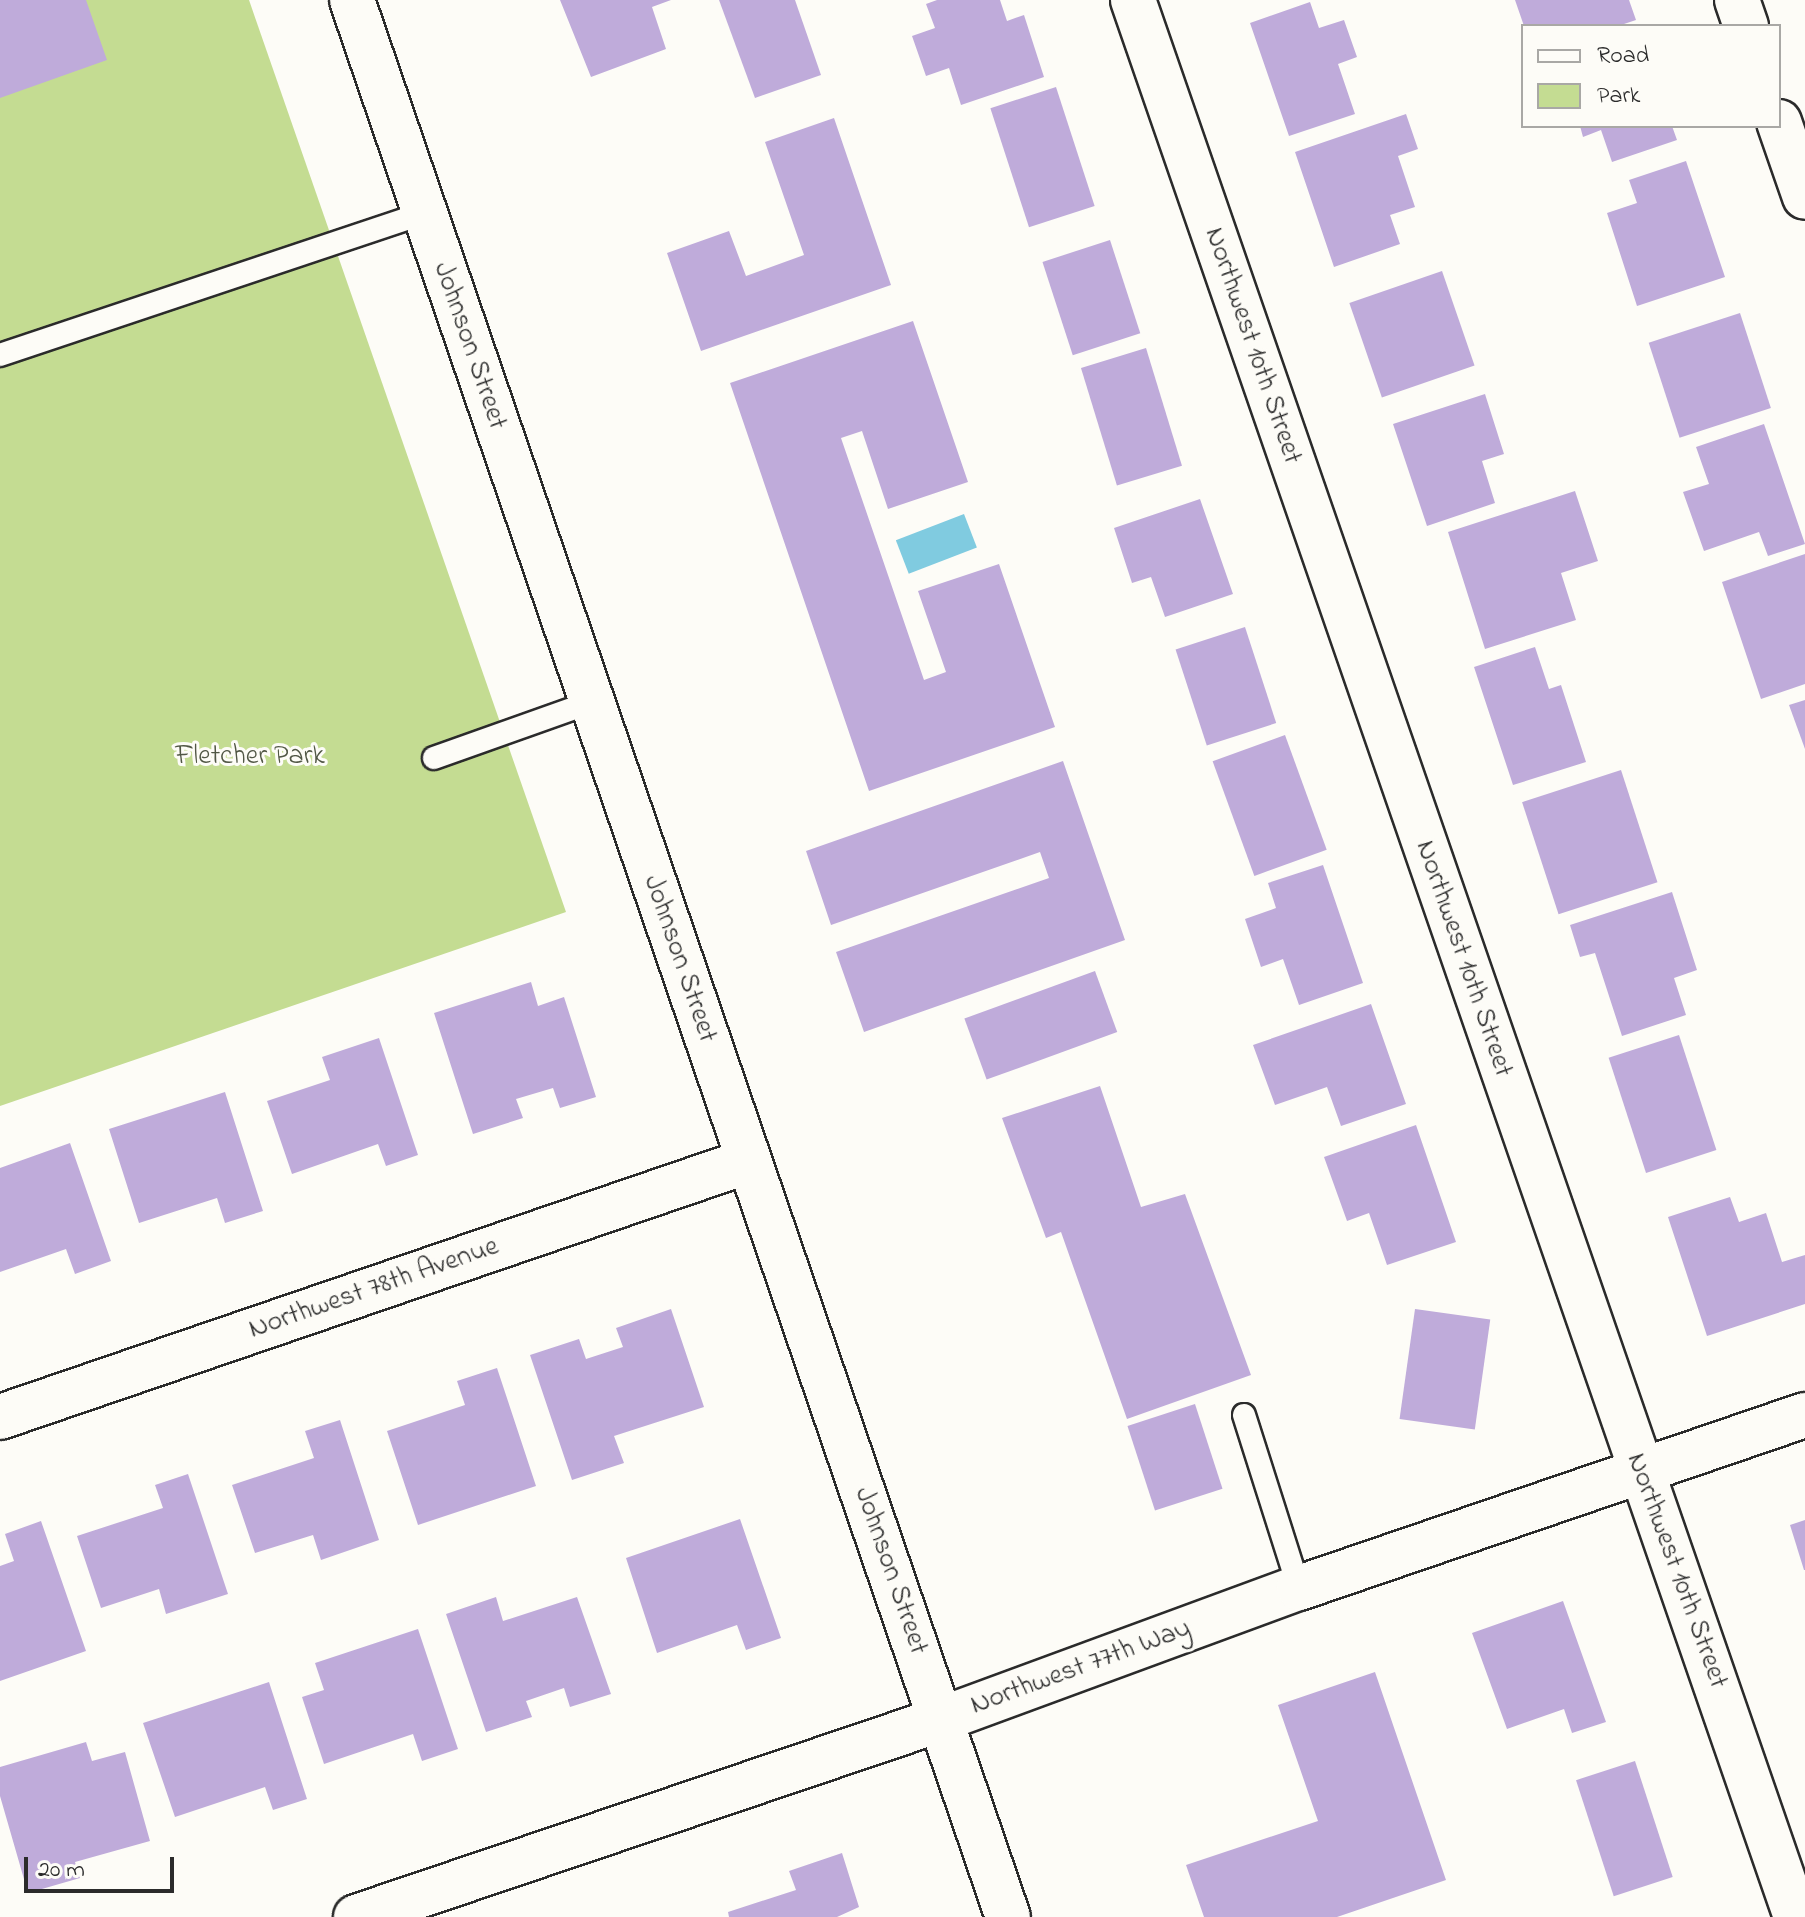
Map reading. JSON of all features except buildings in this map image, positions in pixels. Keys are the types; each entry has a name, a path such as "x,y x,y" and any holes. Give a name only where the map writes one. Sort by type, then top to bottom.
{"street":[{"name":"Johnson Street","path":"352,0 1008,1917"},
{"name":"Northwest 10th Street","path":"1133,0 1796,1917"},
{"path":"1737,0 1745,24"},
{"path":"1781,128 1805,197"},
{"name":"Northwest 78th Avenue","path":"0,1417 748,1161"},
{"name":"Northwest 77th Way","path":"365,1916 942,1719 1299,1588 1805,1415"}],"lane":[{"path":"0,355 424,213"},
{"path":"434,758 591,702"},
{"path":"1244,1415 1299,1588"}],"green space":[{"name":"Fletcher Park","path":"0,0 249,0 566,912 0,1106"}],"water":[{"path":"964,514 977,548 909,574 896,540"}]}
